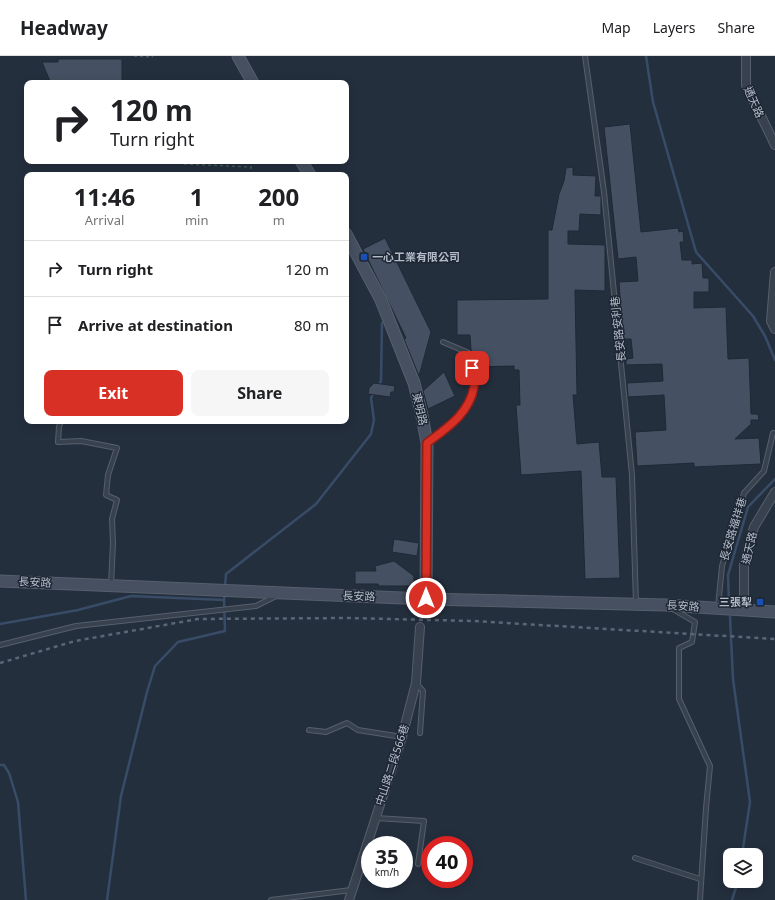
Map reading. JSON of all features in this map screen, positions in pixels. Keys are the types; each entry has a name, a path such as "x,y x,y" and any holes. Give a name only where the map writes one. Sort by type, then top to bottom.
{"main road":[{"path":"238,56 251,80"},
{"name":"東明路","path":"349,241 381,300 414,383 427,443 426,598"},
{"name":"長安路","path":"0,581 426,598 665,605 718,609"},
{"path":"718,609 775,612"}],"street":[{"name":"通天路","path":"746,56 746,85 775,145"},
{"path":"775,272 771,321 775,329"},
{"name":"通天路","path":"744,610 744,564 754,527 775,492"},
{"name":"中山路二段566巷","path":"349,900 402,737 416,683 420,627"}],"lane":[{"name":"長安路安利巷","path":"585,56 604,192 632,475 636,604"},
{"path":"427,443 458,418 468,406 474,386 469,353 443,342"},
{"path":"60,424 58,442 81,441 117,448 108,475 106,494 117,500 112,518 113,543 111,586"},
{"name":"長安路福祥巷","path":"718,609 722,566 744,494 764,471 773,434"},
{"path":"0,646 76,626 256,606 281,592"},
{"path":"665,605 696,622 692,642 679,648 679,699 710,766 700,879 700,900"},
{"path":"416,683 423,691 420,733"},
{"path":"308,730 326,732 347,722 358,730 402,737"},
{"path":"375,818 424,821 418,864"},
{"path":"635,858 700,879"},
{"path":"271,900 352,890"}],"path":[{"path":"134,56 153,56"},
{"path":"184,164 251,167 251,172"}],"building":[{"path":"58,59 122,59 122,80 50,80 42,62 58,62"},
{"path":"630,124 641,232 678,228 679,232 683,231 684,242 680,242 682,260 692,260 692,264 702,263 703,278 709,278 709,292 694,292 694,308 726,307 728,359 749,358 751,414 758,414 759,420 751,420 751,424 735,439 759,438 761,464 694,467 694,463 637,466 635,432 666,430 664,395 628,397 627,383 663,381 662,364 626,365 626,359 633,358 631,339 623,339 619,282 638,281 636,257 618,259 604,127"},
{"path":"573,167 573,175 596,176 595,196 601,196 601,215 580,214 579,231 568,231 568,244 605,245 605,291 575,290 577,395 573,395 577,444 599,442 602,477 616,477 620,578 585,579 581,471 521,475 516,405 520,405 519,370 514,370 514,366 475,367 471,350 470,335 457,335 457,300 548,299 548,230 552,230 566,168"},
{"path":"385,238 431,332 419,376 404,339 406,338 363,249"},
{"path":"444,372 455,396 428,409 423,391"},
{"path":"374,383 395,386 394,392 391,392 390,397 368,394 369,388"},
{"path":"394,539 419,543 417,556 392,552"},
{"path":"394,561 414,576 414,586 355,584 355,571 376,571 375,566"}],"waterway":[{"path":"646,56 653,102 696,252 753,316 765,336 775,360"},
{"path":"378,386 381,381 382,323"},
{"path":"225,587 226,574 316,504 371,434 374,420 371,398 374,392"},
{"path":"729,602 728,575 748,507 775,479"},
{"path":"0,624 78,610 131,596 224,600 225,594"},
{"path":"107,900 121,796 155,666 178,642 225,631 224,600"},
{"path":"730,617 733,679 750,802 743,848"},
{"path":"0,765 4,765 9,773 18,802 26,900"},
{"path":"732,900 736,888"}],"railway":[{"path":"0,663 75,641 198,619 348,618 473,621 775,639"}],"place":[{"name":"一心工業有限公司","path":"364,257"},
{"name":"三張犁","path":"760,602"}],"route":[{"path":"426,598 427,443 458,418 468,406 474,386 472,368"}]}
